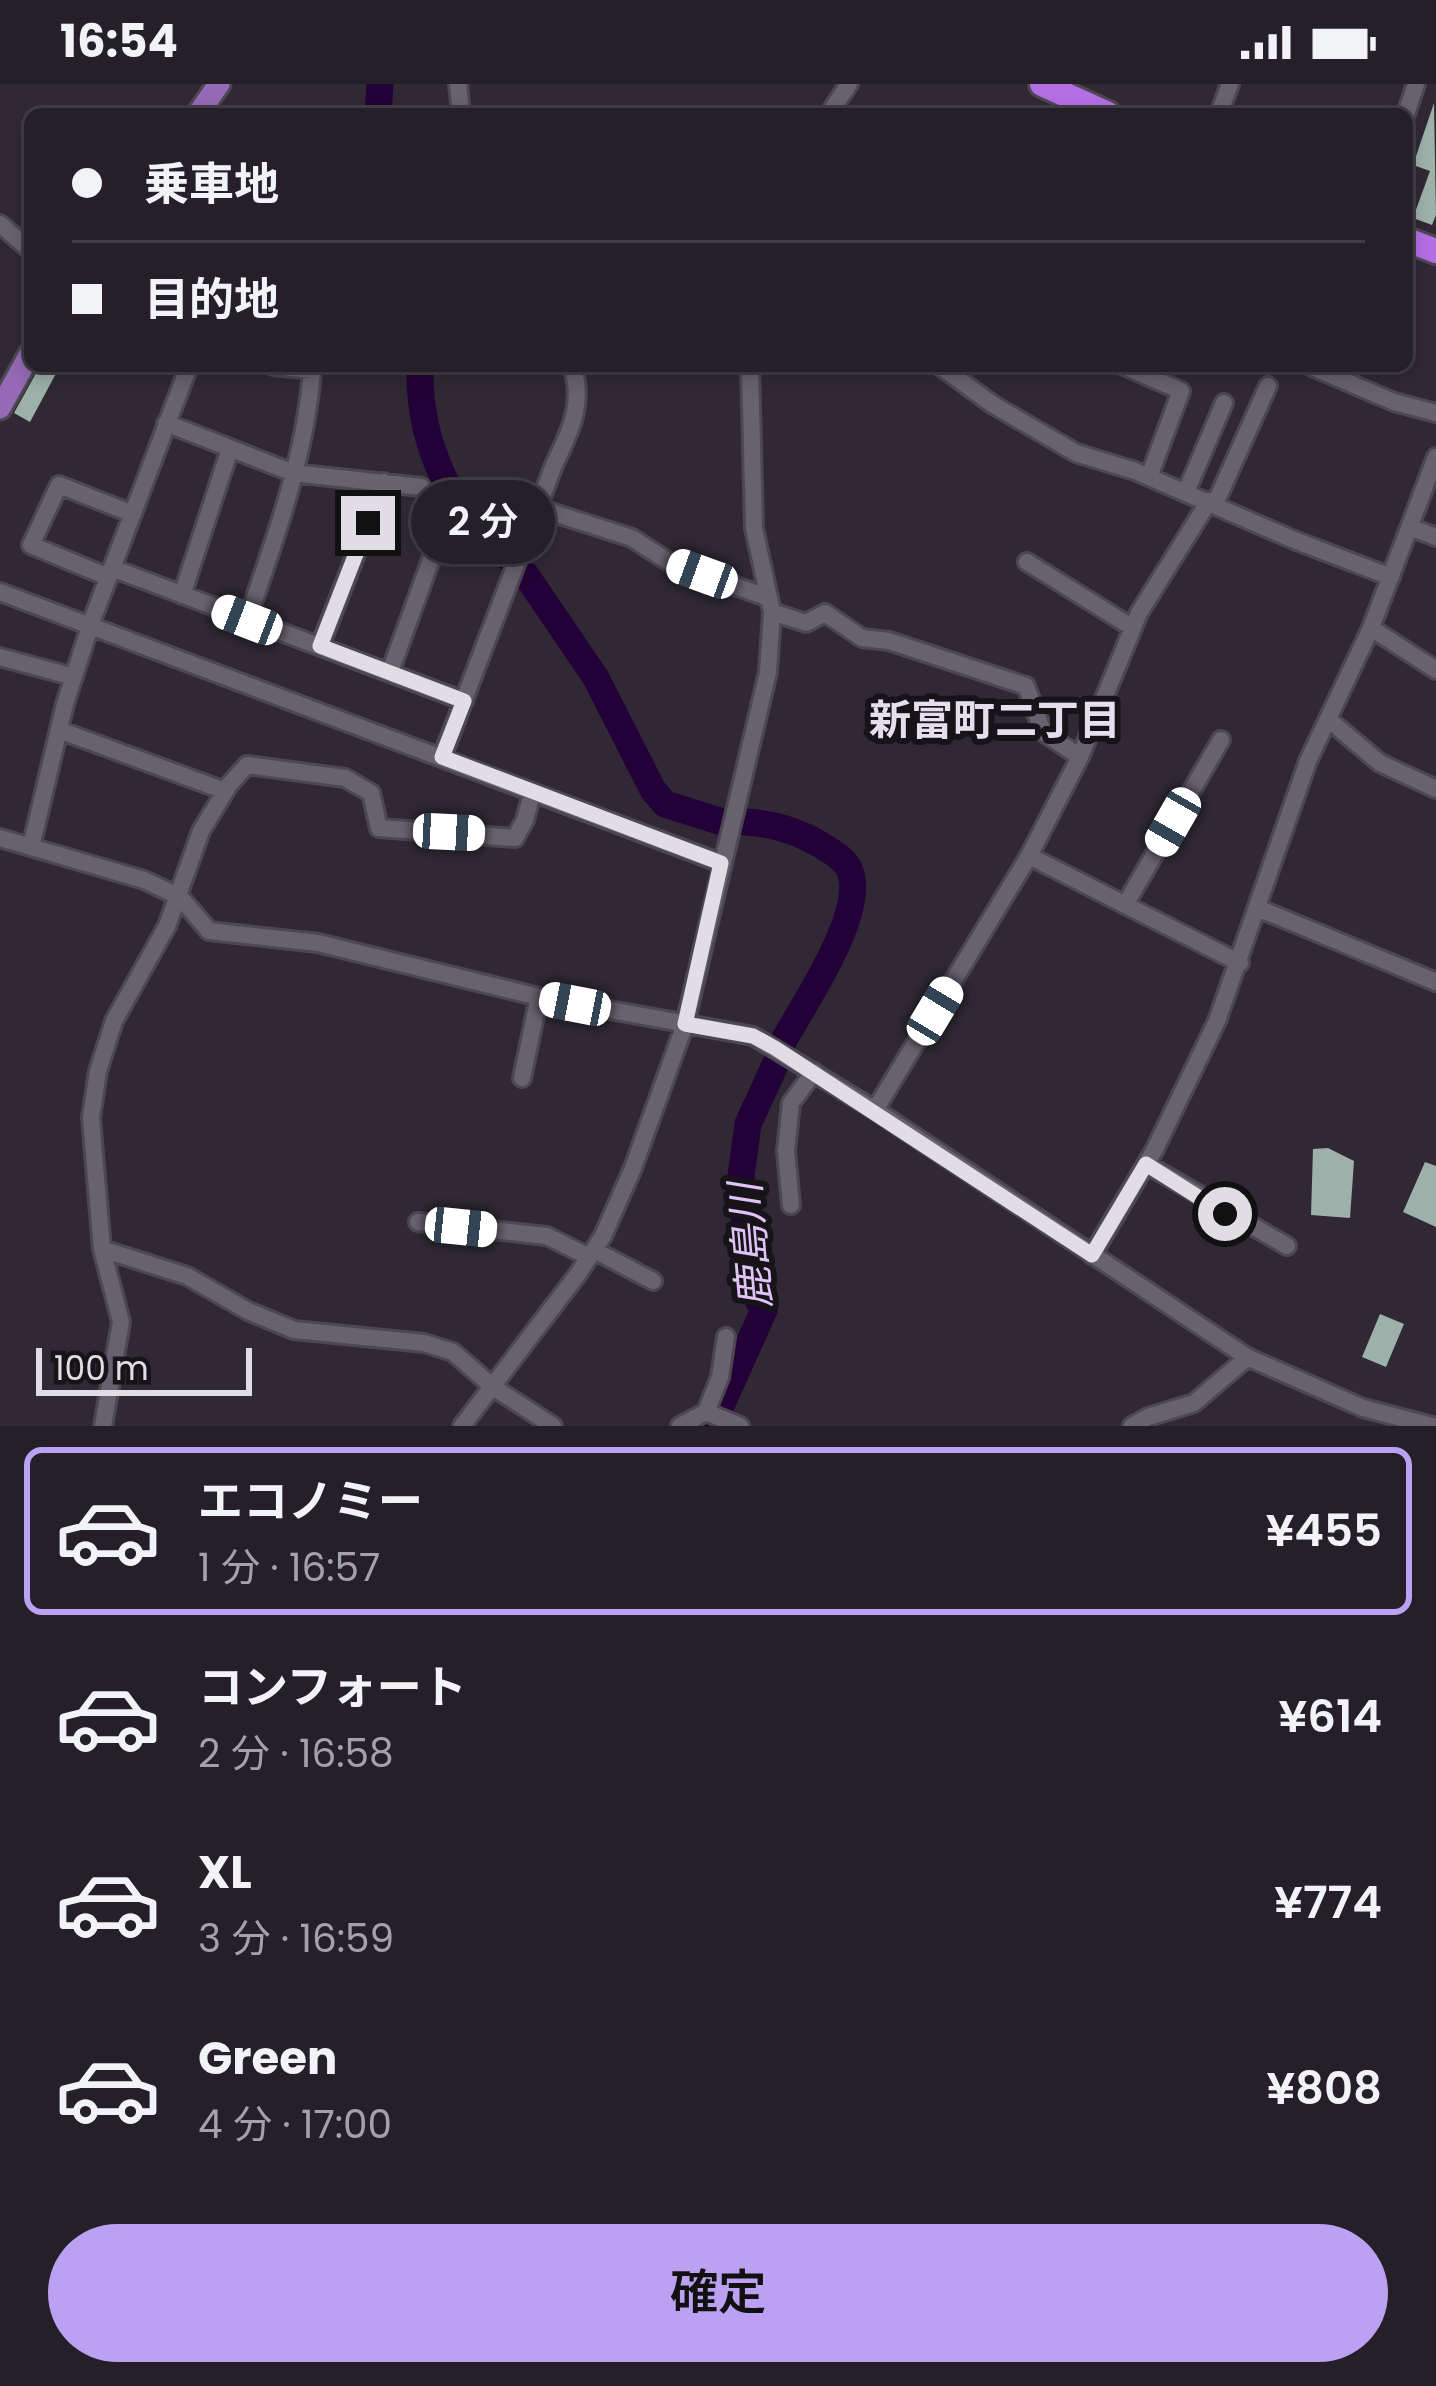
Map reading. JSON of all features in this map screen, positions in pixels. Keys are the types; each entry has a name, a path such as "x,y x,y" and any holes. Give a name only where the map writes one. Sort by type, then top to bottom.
{"highway":[{"path":"1042,84 1095,108"}],"main road":[{"path":"0,408 24,365"}],"street":[{"path":"0,224 24,245"},
{"path":"31,847 91,623 187,372"},
{"path":"247,620 293,473 312,372"},
{"path":"442,757 554,465 575,423 578,383 574,372"},
{"path":"462,1426 592,1254 634,1168 685,1024 768,672 770,605 754,528 750,372"},
{"path":"948,372 1076,453 1149,477 1390,577"},
{"path":"1138,372 1181,391 1149,477"},
{"path":"1324,372 1394,402 1436,413"},
{"path":"875,1110 1029,856 1080,757 1133,628 1212,503 1268,386"},
{"path":"1186,492 1224,403"},
{"path":"166,423 293,473 421,487 445,521 390,672"},
{"path":"182,595 230,449"},
{"path":"1092,1255 1195,1072 1260,909 1308,761 1371,628 1436,457"},
{"path":"320,646 384,482"},
{"path":"133,514 59,485 31,544 464,701"},
{"path":"538,508 632,538 669,562 806,623 825,613 862,638 889,640 1026,686 1042,732 1080,757"},
{"path":"1410,527 1436,537"},
{"path":"1027,562 1133,628"},
{"path":"0,592 721,863"},
{"path":"1371,628 1436,670"},
{"path":"0,657 74,677"},
{"path":"1329,720 1380,763 1436,789"},
{"path":"59,730 225,791"},
{"path":"1125,905 1221,740"},
{"path":"103,1426 121,1322 102,1249 91,1118 98,1071 114,1021 167,926 201,831 225,791 248,765 345,778 371,793 379,828 515,838 532,793"},
{"path":"0,838 144,880 180,896 209,931 318,943 539,997 753,1036 875,1110 1248,1357 1363,1408 1432,1426"},
{"path":"1029,856 1240,964"},
{"path":"1260,909 1436,982"},
{"path":"522,1078 539,997"},
{"path":"791,1205 786,1151 791,1103 814,1072"},
{"path":"1146,1164 1287,1246"},
{"path":"418,1222 548,1236 653,1281"},
{"path":"102,1249 187,1276 248,1311 294,1330 424,1343 453,1352 493,1388 553,1426"},
{"path":"726,1337 720,1377 692,1419 740,1426"},
{"path":"1132,1426 1194,1403 1248,1357"}],"building":[{"path":"1434,103 1436,215 1432,225 1413,218 1430,171 1413,165"},
{"path":"37,372 57,372 30,422 14,413"},
{"path":"1328,1148 1354,1161 1350,1218 1311,1215 1313,1149"},
{"path":"1425,1162 1436,1166 1436,1227 1403,1212"},
{"path":"1380,1314 1404,1324 1386,1367 1362,1357"}],"waterway":[{"name":"鹿島川","path":"378,108 380,84"},
{"name":"鹿島川","path":"420,372 425,422 443,476 472,523 514,562"},
{"name":"鹿島川","path":"526,575 596,678 653,790 665,804 719,821"},
{"name":"鹿島川","path":"745,822 806,837 839,857 850,871 853,889 842,933 784,1040"},
{"name":"鹿島川","path":"712,1426 764,1310 750,1286 741,1176 748,1124 776,1063"}],"district":[{"name":"新富町二丁目","path":"995,720"}],"route":[{"path":"368,523 320,646 464,701 442,757 721,863 685,1024 753,1036 775,1048 1092,1255 1146,1164 1225,1214"}]}
